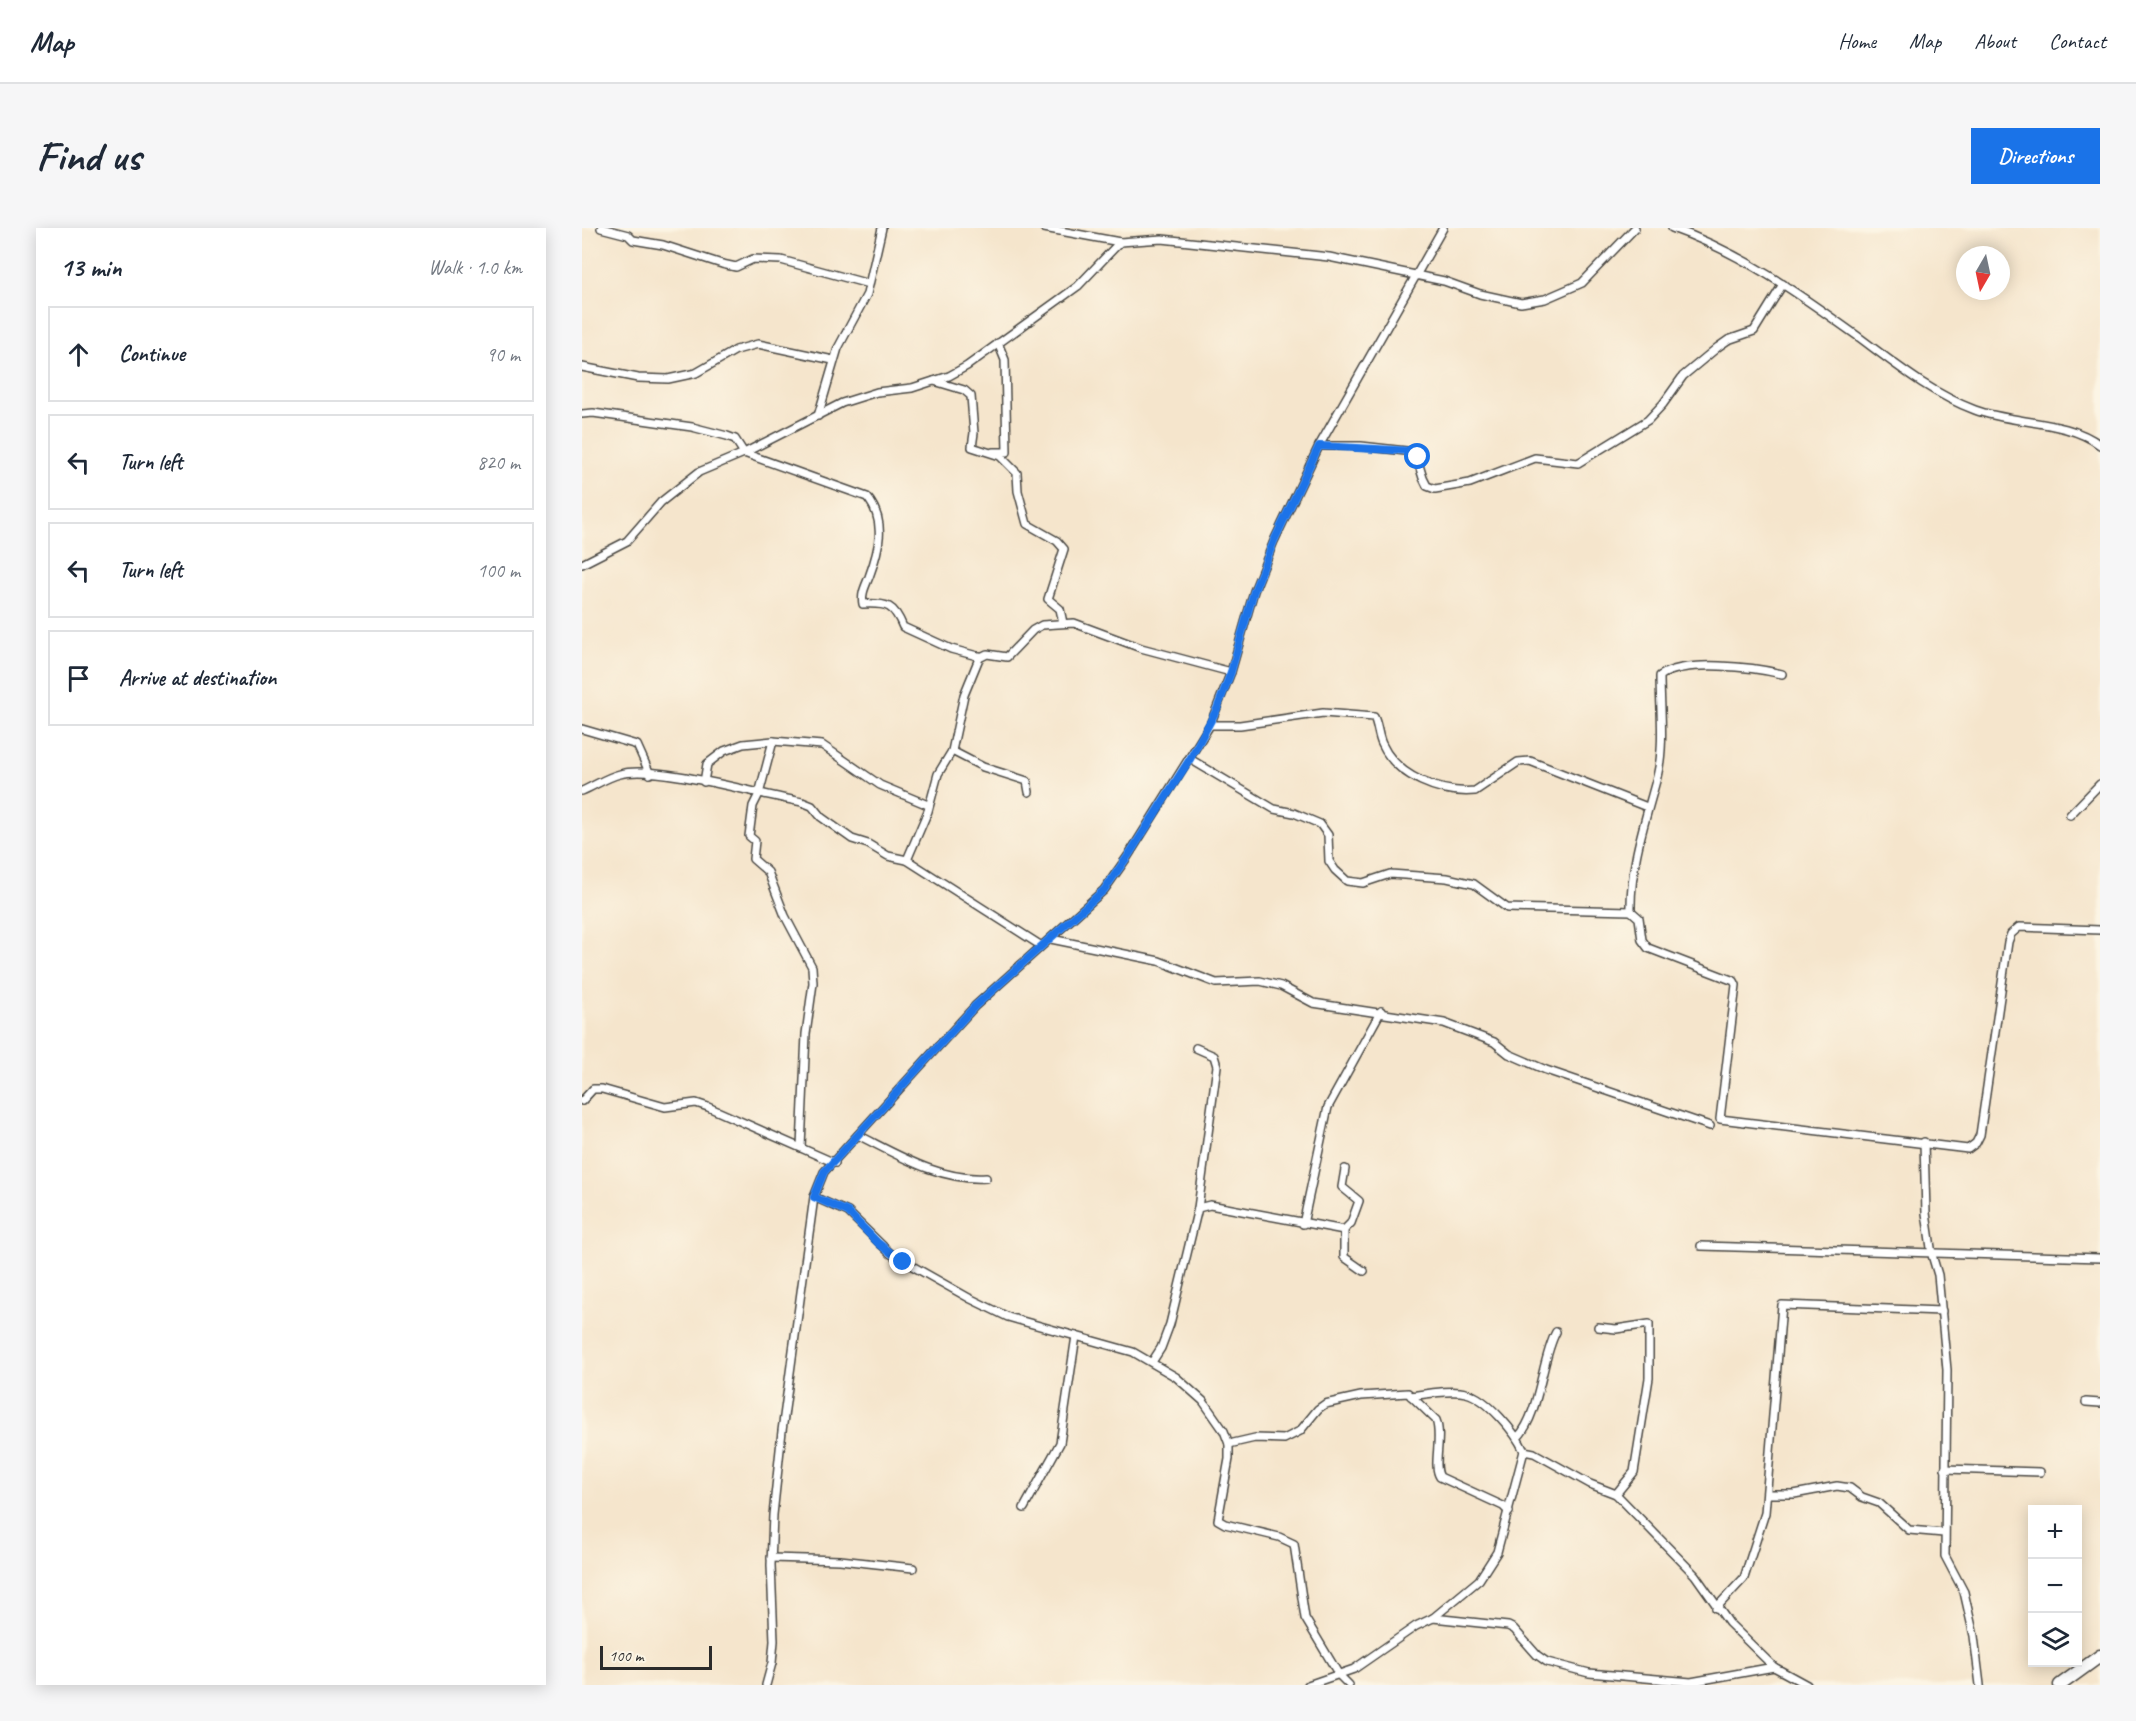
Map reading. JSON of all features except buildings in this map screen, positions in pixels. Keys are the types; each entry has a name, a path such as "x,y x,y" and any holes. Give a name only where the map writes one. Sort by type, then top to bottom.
{"highway":[{"path":"2060,1685 2100,1656"}],"street":[{"path":"601,228 628,235 633,240 663,245 736,267 753,259 781,260 869,284"},
{"path":"818,416 833,360 865,298 882,228"},
{"path":"1044,228 1120,242 1162,239 1329,257 1444,281 1500,299 1521,303 1536,302 1572,289 1590,277 1635,228"},
{"path":"766,1685 772,1663 774,1641 771,1557 782,1431 814,1197 824,1172 835,1163 975,1006 1104,890 1190,759 1210,725 1231,672 1254,591 1274,541 1319,446 1443,228"},
{"path":"1672,228 1714,244 1783,284 1938,395 2000,418 2077,431 2100,444"},
{"path":"582,564 627,541 661,502 699,472 744,453 858,397 912,388 967,366 1078,286 1120,242"},
{"path":"1319,446 1361,446 1415,452 1427,486 1435,489 1470,483 1535,458 1578,462 1624,437 1648,420 1683,376 1718,347 1728,340 1754,331 1783,284"},
{"path":"934,381 964,390 971,396 974,433 972,447 1007,452 1005,360 998,343"},
{"path":"582,367 627,377 668,379 696,373 752,345 833,360"},
{"path":"582,414 593,413 692,427 735,439 744,453 867,497 879,514 881,532 862,593 863,604 890,606 898,614 903,627 918,636 980,656 987,654 1009,657 1024,636 1042,625 1083,624 1141,648 1231,672"},
{"path":"991,451 1000,456 1017,473 1018,491 1028,524 1058,541 1064,549 1048,599 1060,609 1063,623"},
{"path":"907,861 938,774 952,751 964,695 980,656"},
{"path":"1631,911 1632,873 1660,757 1660,676 1670,671 1716,666 1758,668 1782,674"},
{"path":"1210,725 1240,725 1323,713 1374,717 1387,752 1403,770 1418,780 1475,791 1518,762 1530,761 1610,790 1647,807"},
{"path":"582,729 638,745 650,774"},
{"path":"704,782 707,764 724,751 743,744 773,741 822,745 880,785 928,805"},
{"path":"773,741 759,794 753,806 749,836 754,841 753,859 768,872 785,916 812,967 801,1147"},
{"path":"952,751 983,767 1027,781 1029,792"},
{"path":"1190,759 1274,809 1294,813 1320,824 1328,835 1329,861 1347,881 1363,883 1390,874 1447,878 1474,884 1507,908 1631,911 1639,918 1642,940 1648,948 1734,981 1736,985 1720,1119 1968,1149 1976,1143 1980,1135 2011,934 2019,927 2100,930"},
{"path":"582,791 619,774 666,774 812,806 841,833 888,856 907,861 1041,945"},
{"path":"2070,815 2100,784"},
{"path":"1051,939 1159,961 1216,982 1260,981 1281,986 1313,1003 1381,1011 1444,1023 1494,1042 1509,1054 1546,1070 1710,1126"},
{"path":"1303,1224 1328,1107 1381,1011"},
{"path":"1152,1362 1161,1348 1170,1324 1198,1208 1217,1066 1214,1056 1196,1048"},
{"path":"582,1101 585,1094 593,1089 602,1089 665,1107 696,1104 729,1114 835,1163"},
{"path":"858,1135 927,1169 951,1175 986,1178"},
{"path":"1924,1142 1926,1213 1932,1255 1938,1275 1947,1370 1945,1556 1964,1592 1974,1636 1980,1685"},
{"path":"1345,1169 1342,1188 1359,1201 1351,1223 1344,1230 1344,1257 1364,1270"},
{"path":"814,1197 848,1212 891,1254 969,1298 1008,1317 1132,1352 1176,1377 1203,1401 1224,1431 1229,1444 1229,1459 1218,1520 1225,1524 1279,1537 1294,1544 1305,1618 1338,1675 1349,1685"},
{"path":"1198,1208 1210,1205 1344,1230"},
{"path":"1701,1246 1932,1255 2100,1258"},
{"path":"1716,1608 1744,1578 1765,1513 1782,1305 1942,1311"},
{"path":"1598,1327 1616,1329 1650,1324 1649,1378 1634,1472 1616,1494"},
{"path":"1518,1437 1541,1384 1546,1350 1556,1332"},
{"path":"1024,1508 1060,1443 1076,1336"},
{"path":"1411,1396 1465,1392 1480,1399 1518,1437 1524,1451"},
{"path":"1229,1444 1255,1438 1284,1439 1300,1431 1318,1409 1338,1401 1405,1393 1436,1420 1440,1450 1436,1467 1440,1477 1503,1506 1509,1512"},
{"path":"2086,1402 2100,1403"},
{"path":"1524,1451 1534,1453 1590,1484 1616,1494 1695,1575 1716,1608 1774,1667 1807,1685"},
{"path":"1308,1685 1354,1669 1433,1618 1479,1580 1497,1552 1509,1512 1520,1458 1524,1451"},
{"path":"1946,1469 2040,1472"},
{"path":"1768,1494 1794,1494 1837,1486 1850,1488 1862,1497 1879,1503 1909,1530 1944,1533"},
{"path":"771,1557 840,1560 914,1568"},
{"path":"1433,1618 1508,1626 1514,1629 1537,1655 1547,1662 1611,1677 1691,1682 1774,1667"}],"route":[{"path":"903,1262 878,1243 848,1212 814,1197 824,1172 835,1163 975,1006 1104,890 1128,856 1210,725 1231,672 1254,591 1274,541 1319,446 1361,446 1413,451 1418,457"}]}
